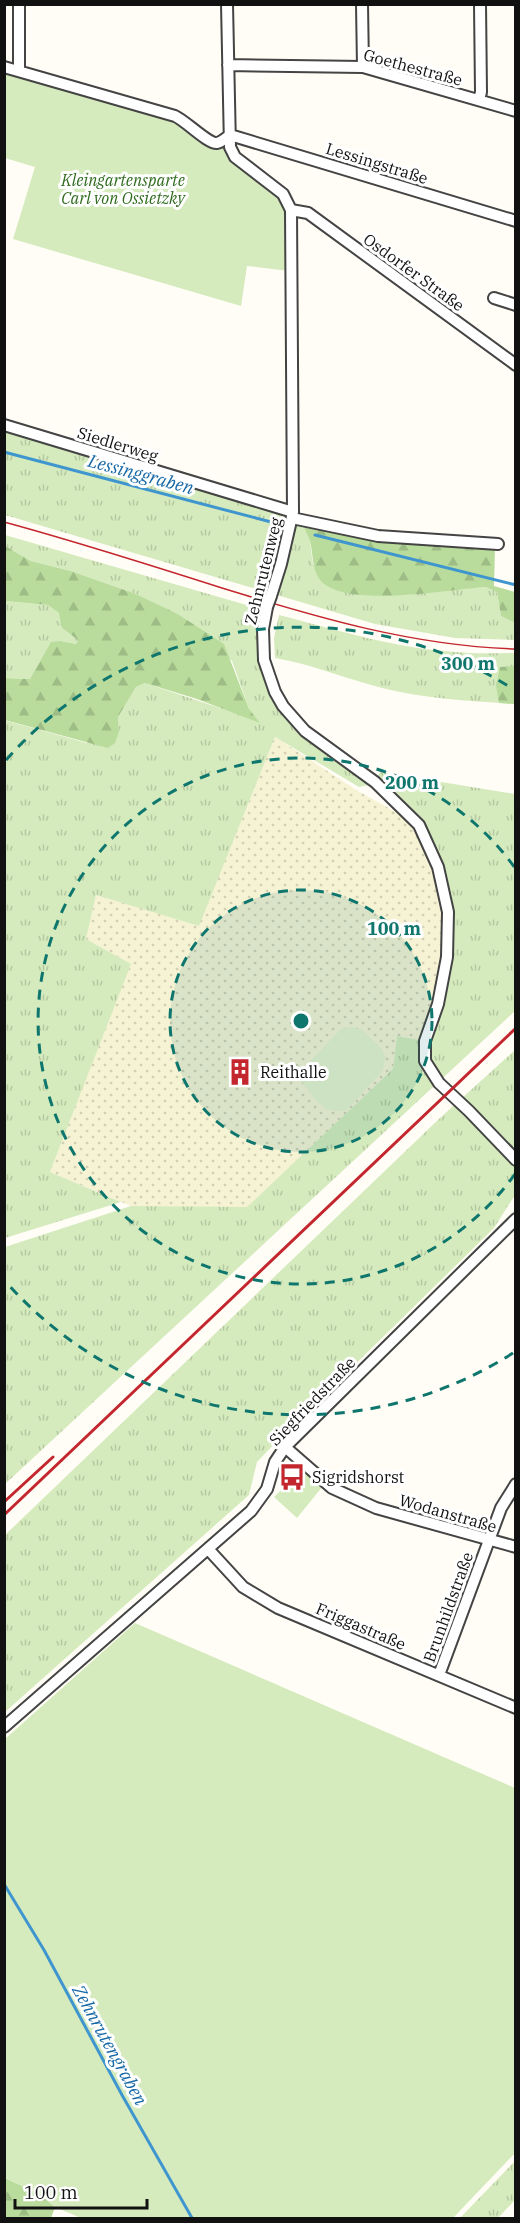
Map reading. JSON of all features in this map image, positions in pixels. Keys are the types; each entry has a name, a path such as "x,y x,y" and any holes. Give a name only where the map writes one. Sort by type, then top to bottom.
{"street":[{"path":"19,4 19,71"},
{"path":"227,4 230,147 235,158 283,194 291,210"},
{"path":"362,4 363,67"},
{"path":"479,100 481,92 480,4"},
{"name":"Goethestraße","path":"228,65 363,67 516,111"},
{"path":"4,67 175,116 186,121 208,141 220,142 230,135"},
{"name":"Lessingstraße","path":"230,135 516,221"},
{"name":"Osdorfer Straße","path":"291,210 308,213 516,365"},
{"name":"Zehnrutenweg","path":"291,210 292,515 281,564 262,629 264,660 268,675 283,706 305,731 375,782 419,825 438,867 448,912 447,957 438,1004 425,1041 425,1061 439,1083 470,1111 516,1160"},
{"path":"494,298 516,305"},
{"name":"Siedlerweg","path":"4,425 292,515 378,536 498,544"},
{"name":"Siegfriedstraße","path":"4,1727 251,1511 267,1489 274,1462 285,1447 516,1219"},
{"name":"Wodanstraße","path":"285,1447 332,1488 375,1508 516,1547"},
{"name":"Brunhildstraße","path":"438,1675 501,1508 516,1484"},
{"name":"Friggastraße","path":"209,1550 243,1587 278,1608 516,1708"}],"shaded area":[{"path":"275,737 358,791 419,825 438,867 447,957 425,1041 397,1036 393,1069 247,1208 131,1206 50,1172 130,964 86,939 96,895 199,925"}],"green space":[{"name":"Kleingartensparte Carl von Ossietzky","path":"4,69 174,121 210,147 224,146 231,161 280,197 287,212 289,271 247,266 241,306 13,239 35,167 5,158"},
{"path":"4,429 282,513 286,521 303,524 310,541 313,565 455,589 486,587 497,591 501,616 515,623 515,640 455,638 375,624 5,515"},
{"path":"303,524 495,547 494,586 515,592 515,623 501,616 497,592 486,587 423,594 371,596 348,593 330,587 316,573 310,541"},
{"path":"5,535 260,609 257,642 259,658 263,673 279,708 368,785 359,787 275,737 199,926 96,895 86,939 131,964 50,1172 121,1202 5,1238 4,720 87,743 119,731 118,717 136,687 145,683 232,712 249,709 232,661 176,613 136,594 71,571 31,561 5,546"},
{"path":"5,546 31,561 71,571 136,594 176,613 224,644 249,709 260,723 197,699 145,683 136,687 118,717 119,731 115,743 108,748 5,720 5,678 30,679 51,642 76,644 78,640 62,628 59,613 48,605 5,601"},
{"path":"5,601 48,605 60,613 62,628 78,640 76,644 61,641 30,679 5,678"},
{"path":"279,615 410,647 463,653 515,653 515,704 448,699 398,692 275,658 274,638"},
{"path":"515,666 515,704 499,703 496,686 500,667"},
{"path":"380,772 515,794 515,1011 5,1484 5,1247 131,1206 247,1207 393,1069 397,1036 425,1041 438,1004 448,912 419,825 375,782"},
{"path":"352,1027 362,1030 382,1049 385,1058 383,1070 347,1110 326,1109 302,1082 304,1068 341,1029"},
{"path":"515,1050 515,1195 494,1228 257,1462 249,1495 5,1712 5,1535 440,1118"},
{"path":"303,1469 323,1486 297,1518 274,1497"},
{"path":"135,1623 515,1788 515,2153 453,2218 81,2218 55,2207 41,2195 5,2178 5,1739"},
{"path":"515,2161 515,2200 498,2218 460,2218"},
{"path":"5,2178 41,2195 55,2207 51,2218 5,2218"}],"waterway":[{"name":"Lessinggraben","path":"4,452 271,522"},
{"name":"Lessinggraben","path":"315,535 516,585"},
{"name":"Zehnrutengraben","path":"4,1884 44,1950 122,2095 192,2218"}],"tram line":[{"path":"4,522 258,599 367,629 478,647 516,649"}],"railway":[{"path":"4,1515 516,1028"},
{"path":"4,1502 53,1457"}],"place":[{"name":"Reithalle","path":"240,1072"},
{"name":"Sigridshorst","path":"292,1477"}]}
